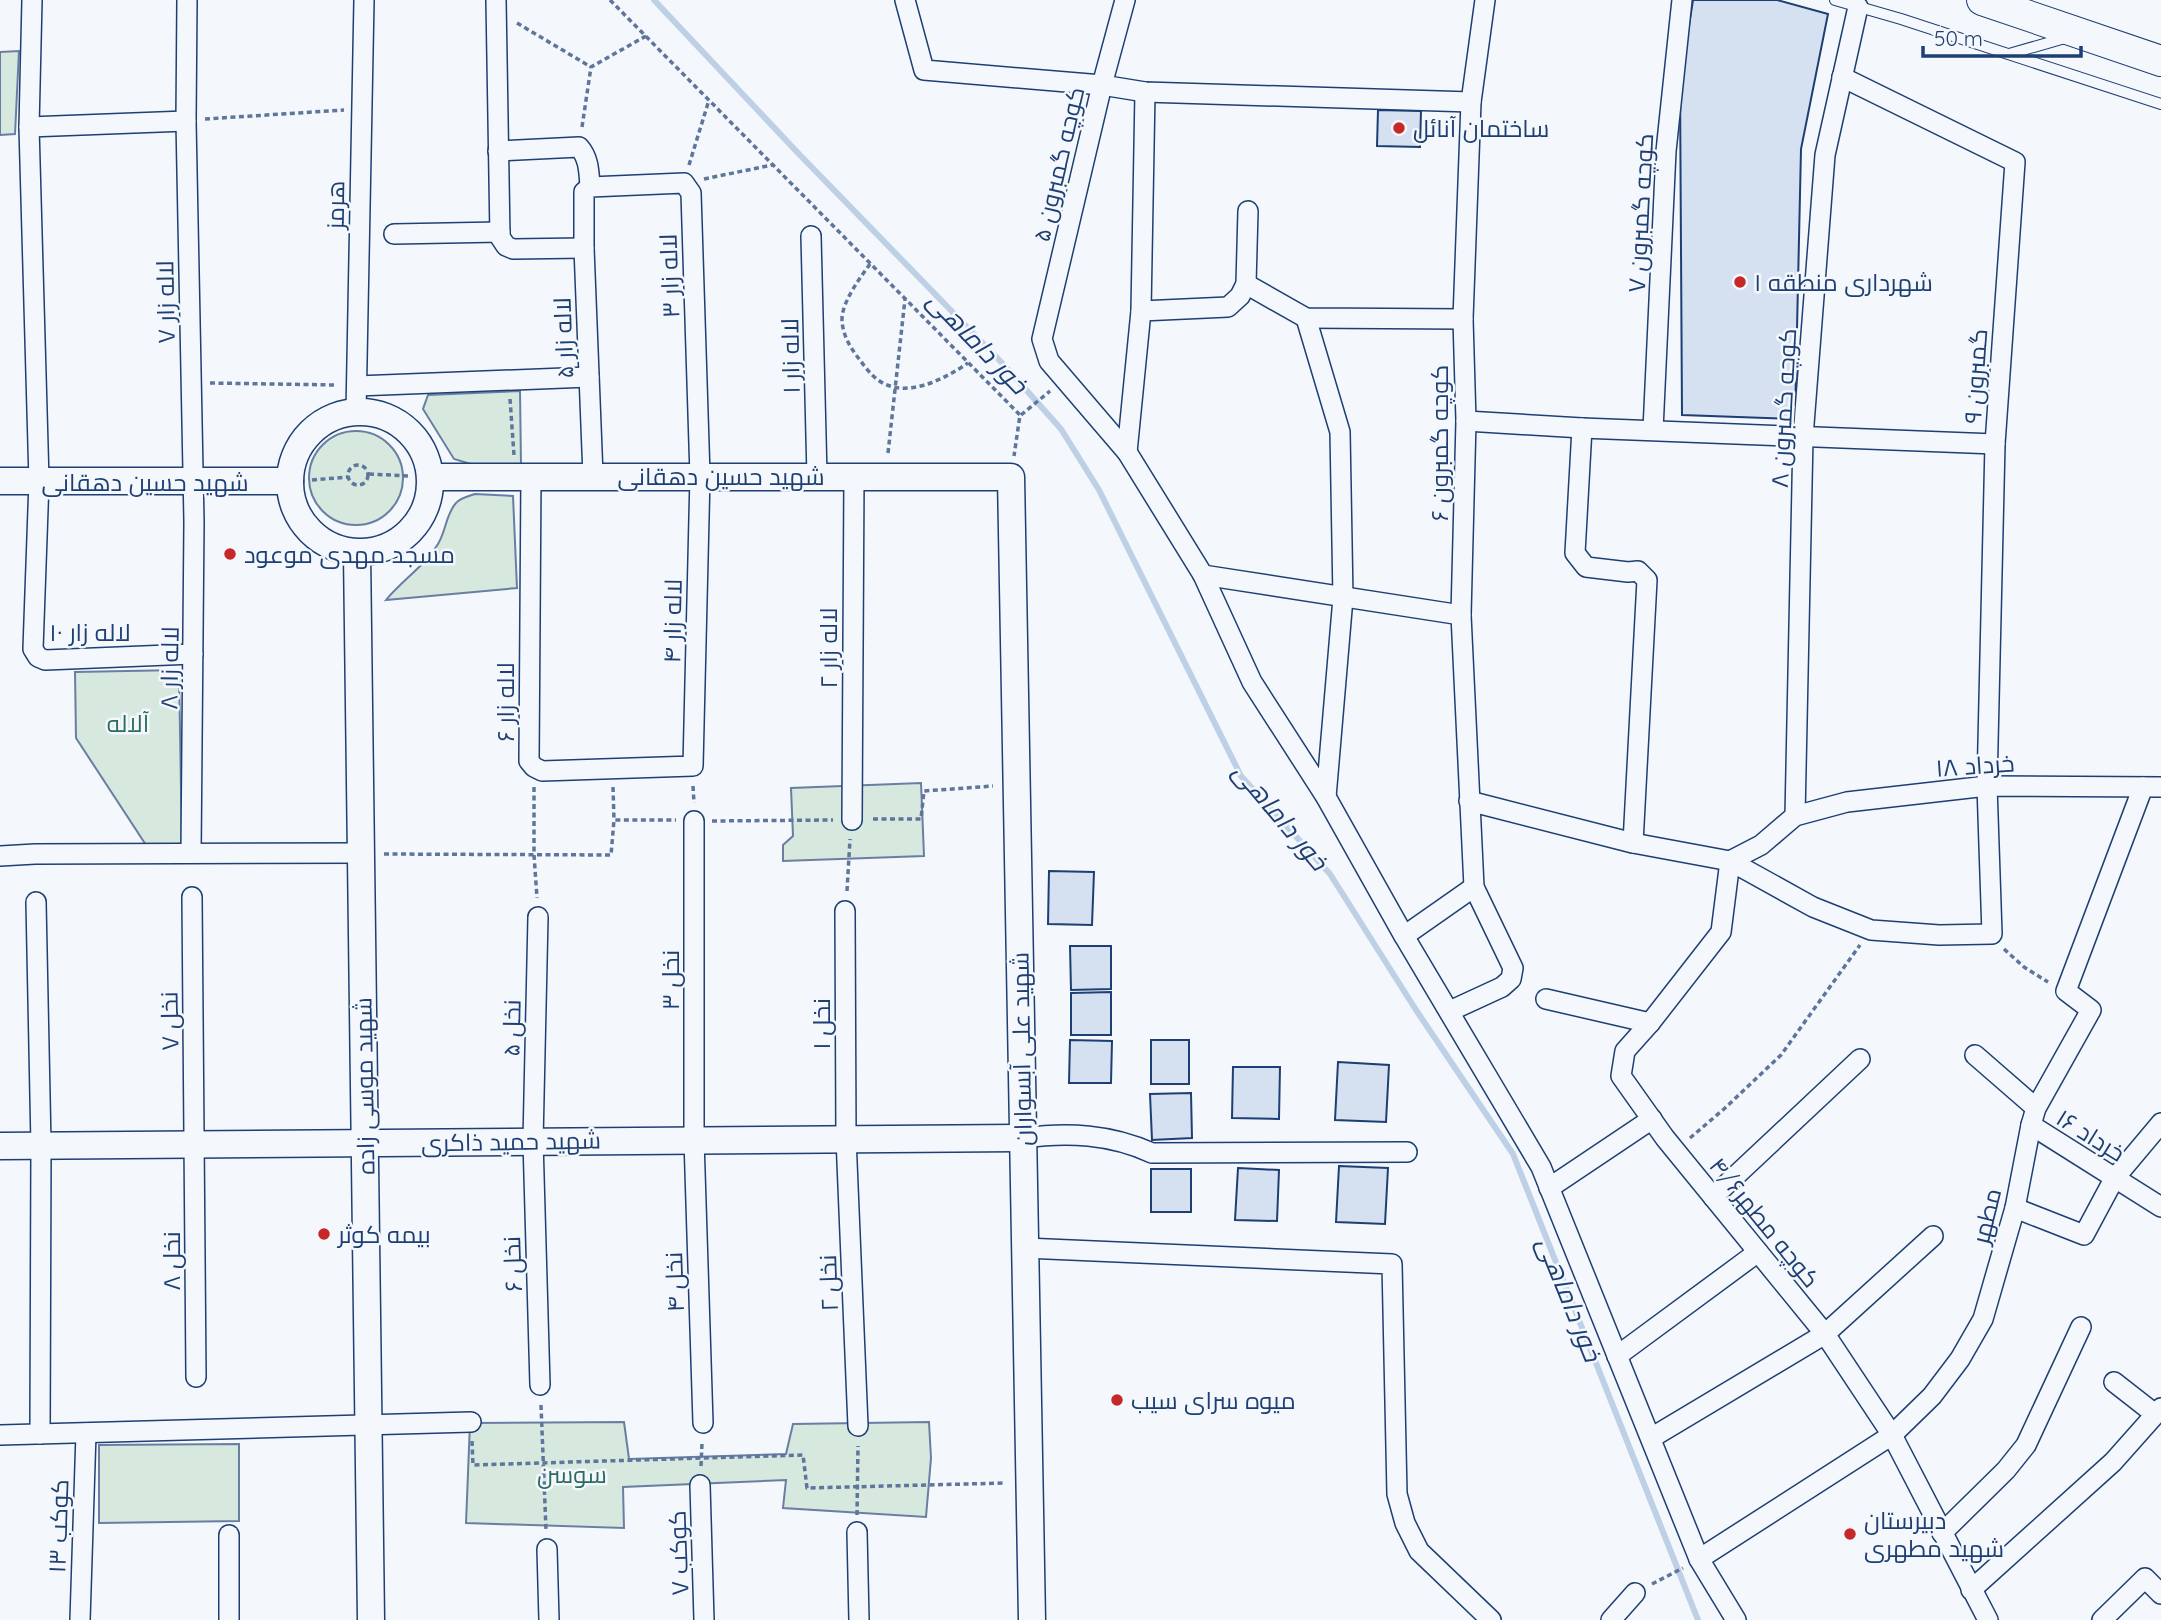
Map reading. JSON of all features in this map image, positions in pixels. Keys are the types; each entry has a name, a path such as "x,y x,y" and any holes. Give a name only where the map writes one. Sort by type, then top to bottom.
{"main road":[{"path":"1982,0 2161,61"}],"street":[{"path":"32,0 29,127 39,481"},
{"name":"لاله زار ۷","path":"187,0 186,121 193,482"},
{"name":"هرمز","path":"357,399 363,0"},
{"path":"905,0 924,70 1101,85 1145,92 1471,102"},
{"name":"کوچه گمبرون ۵","path":"1065,378 1049,361 1042,340 1101,85 1125,0"},
{"name":"کوچه گمبرون ۶","path":"1474,887 1461,615 1466,421 1463,319 1471,102 1485,0"},
{"name":"کوچه گمبرون ۷","path":"1653,430 1666,151 1682,0"},
{"path":"496,6 499,232 502,242 513,249 584,248"},
{"name":"کوچه گمبرون ۸","path":"1795,816 1803,438 1825,155 1858,7"},
{"name":"گمبرون ۹","path":"1842,77 2015,162 1995,444 1987,786 1992,934"},
{"path":"1127,452 1142,310 1145,92"},
{"path":"29,127 186,121"},
{"path":"498,151 579,147"},
{"name":"لاله زار ۵","path":"579,147 587,160 584,248 593,476"},
{"path":"587,192 684,183"},
{"name":"لاله زار ۳","path":"684,183 691,193 700,476"},
{"path":"1142,310 1228,307 1240,296 1246,284 1248,211"},
{"path":"394,234 499,232"},
{"name":"لاله زار ۱","path":"811,236 817,476"},
{"path":"1246,284 1306,318 1463,319"},
{"path":"1306,318 1340,432 1343,598 1326,797"},
{"path":"357,399 376,413 397,421 414,436 426,455 431,477 429,499 419,521 402,538 381,550 357,553 334,548 313,535 298,517 290,470 298,447 312,430 357,399 508,380 589,377"},
{"path":"1065,378 1127,452 1203,575 1251,682 1326,797 1404,936 1541,1167 1699,1559 1736,1620"},
{"path":"1466,421 1803,438 1995,444"},
{"path":"1582,428 1574,553 1586,567 1628,572 1638,570 1647,580 1633,843"},
{"name":"لاله زار ۶","path":"523,476 529,761 542,771 693,766"},
{"name":"لاله زار ۴","path":"693,766 700,476"},
{"name":"لاله زار ۲","path":"852,820 854,476"},
{"name":"شهید حسین دهقانی","path":"431,477 1011,477"},
{"name":"شهید علی آبسواران","path":"1011,477 1032,1620"},
{"name":"شهید حسین دهقانی","path":"0,481 290,481"},
{"name":"لاله زار ۱۰","path":"39,481 33,649 38,657 45,660 193,654"},
{"name":"لاله زار ۸","path":"191,853 193,482"},
{"name":"شهید موسی زاده","path":"357,553 370,1620"},
{"path":"1203,575 1461,615"},
{"name":"خرداد ۱۸","path":"1795,816 1847,802 1987,786 2152,787"},
{"path":"2066,990 2152,787"},
{"path":"1469,802 1633,843 1730,861 1813,907 1871,930 1938,935 1992,934"},
{"path":"1730,861 1760,845 1795,816"},
{"name":"نخل ۳","path":"694,821 694,1140"},
{"path":"0,856 361,853"},
{"name":"کوچه مطهر۴/۶","path":"1730,861 1721,932 1625,1051 1621,1076 1675,1150 1825,1334 1892,1435 1988,1620"},
{"path":"1404,936 1474,887 1513,968 1511,979 1502,987 1450,1011"},
{"name":"نخل ۷","path":"192,897 195,1144"},
{"path":"36,902 41,1145 40,1434"},
{"name":"نخل ۱","path":"845,911 846,1138"},
{"name":"نخل ۵","path":"533,1141 538,917"},
{"name":"مطهر","path":"1699,1559 1892,1435 1932,1396 1960,1359 1983,1319 2015,1208 2034,1117 2091,1010 2066,990"},
{"path":"1546,999 1650,1023"},
{"name":"خرداد ۱۶","path":"1975,1055 2034,1117 2115,1179 2161,1207"},
{"path":"1713,1197 1860,1059"},
{"path":"1549,1188 1651,1119"},
{"path":"2015,1208 2084,1235 2115,1179 2161,1123"},
{"path":"1023,1138 1087,1135 1132,1144 1152,1153 1407,1152"},
{"name":"نخل ۲","path":"846,1138 858,1426"},
{"name":"شهید حمید ذاکری","path":"0,1146 1023,1138"},
{"name":"نخل ۴","path":"694,1140 703,1423"},
{"name":"نخل ۶","path":"533,1141 540,1385"},
{"name":"نخل ۸","path":"195,1144 196,1377"},
{"path":"1651,1438 1825,1334 1933,1236"},
{"path":"1025,1248 1392,1265 1397,1494 1405,1523 1419,1551 1491,1620"},
{"path":"1618,1356 1758,1252"},
{"path":"1942,1533 2006,1470 2026,1445 2081,1327"},
{"path":"1971,1590 2113,1462 2158,1411 2114,1382"},
{"path":"0,1435 471,1422"},
{"name":"کوکب ۱۳","path":"80,1620 86,1433"},
{"name":"کوکب ۷","path":"700,1485 704,1620"},
{"path":"857,1532 859,1620"},
{"path":"229,1535 229,1620"},
{"path":"547,1549 549,1620"},
{"path":"2102,1620 2145,1578 2161,1594"},
{"path":"1611,1620 1635,1594"}],"lane":[{"path":"1835,0 2161,104"},
{"path":"2009,55 2080,34"}],"path":[{"path":"610,0 1020,415"},
{"path":"496,6 591,67"},
{"path":"591,67 646,36"},
{"path":"579,147 591,67"},
{"path":"709,100 684,183 772,165"},
{"path":"186,121 361,109"},
{"path":"870,264 851,291 842,320 849,345 878,381 895,387 918,387 937,382 968,363"},
{"path":"886,476 905,299"},
{"path":"1011,477 1020,415 1065,378"},
{"path":"508,380 523,476"},
{"path":"191,383 357,399"},
{"path":"348,477 351,469 358,465 365,467 369,474"},
{"path":"369,474 431,477"},
{"path":"348,477 352,483 360,486 366,482 369,474"},
{"path":"290,481 348,477"},
{"path":"693,766 694,821"},
{"path":"534,767 534,855 538,917"},
{"path":"613,769 614,820"},
{"path":"845,911 852,820"},
{"path":"1675,1150 1724,1109 1781,1055 1871,930"},
{"path":"1992,934 2024,967 2066,990"},
{"path":"540,1385 547,1549"},
{"path":"471,1422 473,1465 803,1455 807,1488 1029,1482"},
{"path":"700,1485 703,1423"},
{"path":"857,1532 858,1426"},
{"path":"1635,1594 1699,1559"}],"green space":[{"path":"19,51 15,134 0,135 0,52"},
{"path":"520,391 521,465 474,465 454,459 423,409 428,395"},
{"path":"356,431 374,435 389,445 399,460 403,478 399,496 389,511 374,521 356,525 338,521 323,511 313,496 309,478 313,460 323,445 338,435"},
{"path":"475,494 513,496 517,588 386,600 433,552 456,503"},
{"name":"آلاله","path":"179,670 182,846 146,845 76,738 75,672"},
{"path":"921,783 924,856 783,861 783,845 793,836 791,788"},
{"name":"سوسن","path":"624,1422 629,1459 786,1454 793,1424 929,1422 931,1458 926,1517 783,1508 786,1480 623,1487 624,1528 466,1523 470,1423"},
{"path":"239,1444 239,1521 99,1523 99,1445"}],"building":[{"name":"شهرداری منطقه ۱","path":"1693,0 1777,0 1828,14 1801,149 1795,419 1682,415 1680,83"},
{"name":"ساختمان آنائل","path":"1378,110 1421,111 1420,147 1377,146"},
{"path":"1049,871 1094,872 1092,925 1048,924"},
{"path":"1070,946 1111,946 1111,989 1071,990"},
{"path":"1111,992 1111,1035 1071,1035 1071,993"},
{"path":"1070,1040 1112,1041 1111,1083 1069,1083"},
{"path":"1151,1040 1189,1040 1189,1084 1151,1084"},
{"path":"1338,1062 1389,1065 1386,1122 1335,1120"},
{"path":"1233,1067 1280,1067 1279,1119 1232,1118"},
{"path":"1191,1093 1192,1138 1152,1140 1150,1094"},
{"path":"1339,1166 1388,1168 1385,1224 1336,1222"},
{"path":"1238,1168 1279,1170 1277,1221 1235,1220"},
{"path":"1151,1169 1191,1169 1191,1212 1151,1212"}],"waterway":[{"name":"خور داماهی","path":"654,0 1004,365 1061,429 1099,490 1241,776 1330,874 1416,1010 1513,1154 1698,1620"}],"place":[{"name":"ساختمان آنائل","path":"1399,128"},
{"name":"شهرداری منطقه ۱","path":"1740,282"},
{"name":"مسجد مهدی موعود","path":"230,554"},
{"name":"بیمه کوثر","path":"324,1234"},
{"name":"میوه سرای سیب","path":"1117,1400"},
{"name":"دبیرستان شهید مطهری","path":"1850,1534"}]}
